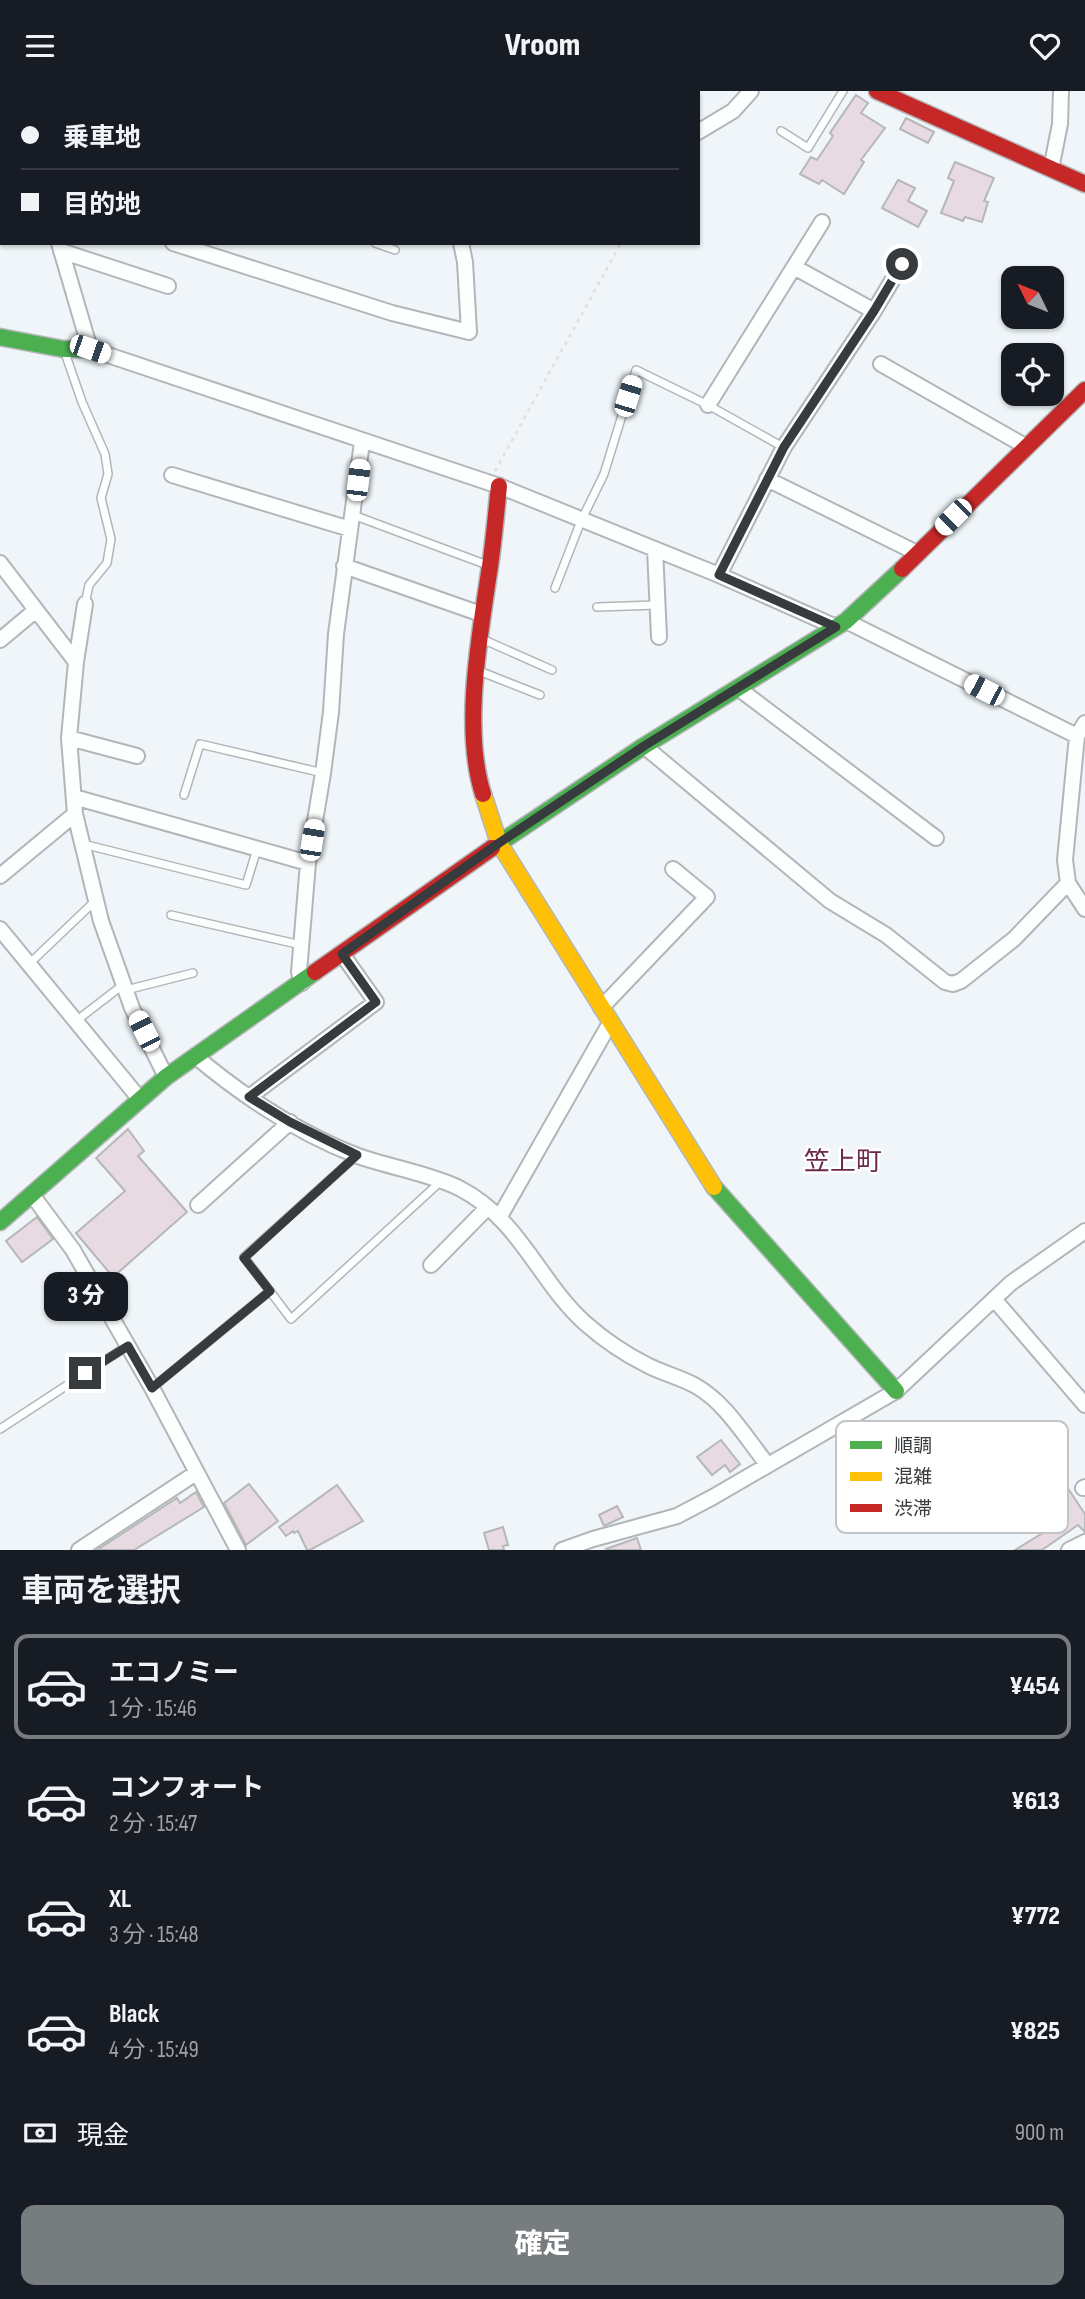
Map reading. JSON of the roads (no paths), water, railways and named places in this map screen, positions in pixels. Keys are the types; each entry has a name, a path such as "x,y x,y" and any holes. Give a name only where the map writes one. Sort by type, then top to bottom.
{"street":[{"path":"700,131 733,111 751,91"},
{"path":"877,91 1085,184"},
{"path":"1051,169 1060,124 1061,91"},
{"path":"708,405 822,222"},
{"path":"179,245 392,313 469,332 461,245"},
{"path":"60,247 168,286"},
{"path":"60,247 90,349"},
{"path":"719,575 784,447 902,264"},
{"path":"794,267 874,311"},
{"path":"0,337 64,349 90,349 494,485 841,624 1077,736"},
{"path":"881,364 1026,446"},
{"path":"0,1222 33,1196 139,1098 195,1056 499,843 644,746 859,611 1085,390"},
{"path":"302,983 299,972 309,863 323,773 344,566 362,442"},
{"path":"172,475 351,522"},
{"path":"767,479 917,553"},
{"path":"494,485 490,566 481,614 474,702 477,773 499,843 720,1196 768,1246 896,1391"},
{"path":"655,549 659,637"},
{"path":"0,563 76,662"},
{"path":"344,566 481,614"},
{"path":"85,604 69,738 75,814 95,900 132,1008 166,1077"},
{"path":"0,640 36,610"},
{"path":"738,688 936,838"},
{"path":"1085,723 1077,736 1065,860 1068,883 1085,909"},
{"path":"69,738 137,756"},
{"path":"644,746 830,901 886,935 945,982 953,984 961,981 1003,948 1068,883"},
{"path":"74,797 309,863"},
{"path":"0,876 75,814"},
{"path":"601,1008 707,897 673,869"},
{"path":"0,929 139,1098"},
{"path":"249,1097 376,1002 342,954"},
{"path":"499,1218 610,1023"},
{"path":"195,1056 240,1093 290,1122 357,1155 458,1188 487,1208 520,1239 584,1323 648,1366 696,1387 731,1419 767,1464"},
{"path":"198,1205 290,1122"},
{"path":"33,1196 73,1250 152,1388 238,1550"},
{"path":"431,1265 487,1208"},
{"path":"843,1421 896,1391 1011,1283 1085,1231"},
{"path":"994,1299 1085,1405"},
{"path":"562,1550 677,1516 836,1425"},
{"path":"79,1550 195,1473"},
{"path":"1069,1550 1085,1542"}],"lane":[{"path":"781,131 808,148 843,91"},
{"path":"380,245 395,250"},
{"path":"64,349 82,402 105,454 108,474 101,498 111,538 107,563 89,585 85,604"},
{"path":"555,588 581,521 604,474 636,370 708,405 784,447"},
{"path":"351,522 490,566"},
{"path":"597,607 657,605"},
{"path":"480,639 552,670"},
{"path":"475,669 540,695"},
{"path":"184,795 200,744 323,773"},
{"path":"82,843 246,884 257,849"},
{"path":"29,964 95,900"},
{"path":"171,915 301,945"},
{"path":"76,1021 125,987 193,973"},
{"path":"357,1155 244,1258 291,1319 440,1182"},
{"path":"152,1388 270,1291"},
{"path":"0,1429 128,1346"}],"district":[{"name":"笠上町","path":"843,1162"}]}
